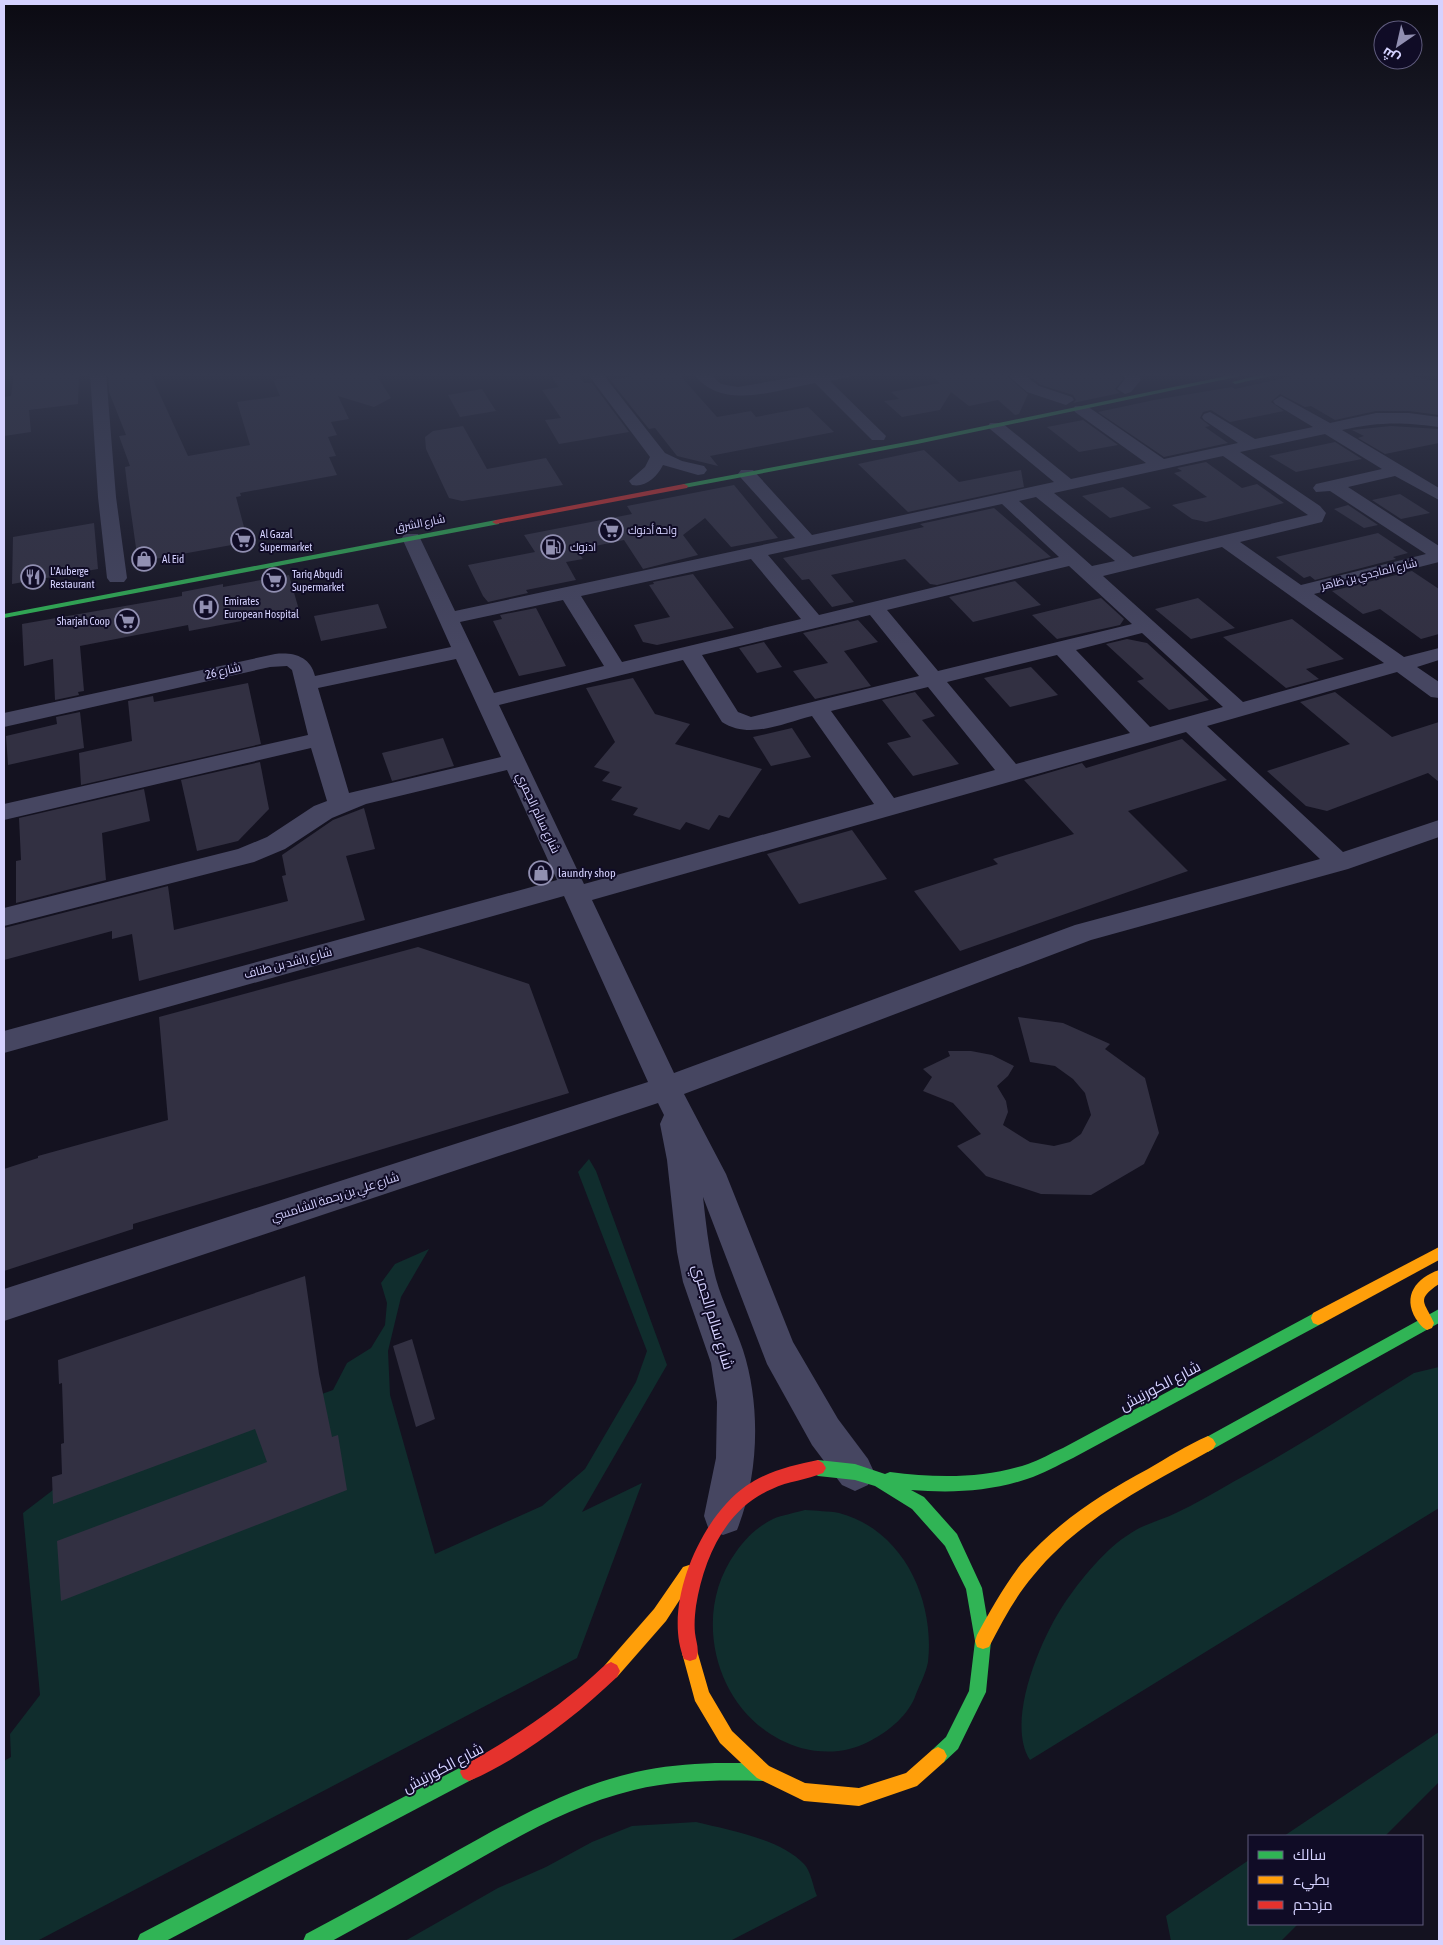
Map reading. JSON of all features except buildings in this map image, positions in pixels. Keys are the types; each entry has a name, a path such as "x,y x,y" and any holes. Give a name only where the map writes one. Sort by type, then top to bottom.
{"main road":[{"name":"شارع الشرق","path":"4,616 794,464"},
{"path":"633,482 703,469"},
{"name":"شارع الكورنيش","path":"147,1941 499,1756 550,1724 596,1686 636,1645 671,1601 723,1516 751,1491 783,1475 818,1468 928,1486 978,1484 1025,1472 1068,1453 1439,1253"},
{"path":"1427,1323 1416,1306 1416,1298 1418,1291 1423,1286 1439,1276"},
{"path":"983,1641 1007,1596 1035,1557 1069,1526 1106,1501 1439,1316"},
{"path":"700,1554 688,1598 688,1646 701,1695 726,1737 763,1772 804,1792 859,1797 911,1780 952,1742 977,1692 983,1641 974,1588 952,1540 918,1503 866,1475"},
{"path":"313,1941 520,1826 568,1803 616,1786 665,1776 714,1770 763,1772"}],"street":[{"path":"105,464 117,578"},
{"path":"633,482 652,470 655,464"},
{"path":"673,464 703,469"},
{"path":"1045,464 1068,486"},
{"path":"448,619 1167,464"},
{"path":"487,701 874,608 1081,566 1129,563 1226,541 1318,516 1314,510 1246,464"},
{"path":"1387,464 1439,495"},
{"path":"1291,494 1398,470"},
{"path":"747,474 808,542"},
{"path":"1418,482 1439,477"},
{"path":"1332,485 1439,555"},
{"path":"1040,492 1129,563"},
{"path":"1007,498 1240,711"},
{"name":"شارع سالم الجمري","path":"411,538 666,1088 710,1174 779,1352 825,1432 866,1475"},
{"path":"1226,541 1439,692"},
{"path":"756,553 814,622"},
{"name":"شارع الماجدي بن ظاهر","path":"1299,592 1439,555"},
{"path":"569,593 617,670"},
{"path":"874,608 1011,774"},
{"path":"689,652 730,717 738,723 757,723 1147,626"},
{"path":"1061,647 1146,737"},
{"path":"306,684 464,651"},
{"name":"شارع راشد بن طناف","path":"4,1042 889,808 1439,654"},
{"name":"شارع 26","path":"4,720 279,659 288,659 300,664 340,804"},
{"path":"818,708 889,808"},
{"path":"1191,724 1339,863"},
{"path":"4,812 320,739"},
{"path":"4,917 245,856 276,843 323,812 340,804 378,793 514,761"},
{"name":"شارع علي بن رحمة الشامسي","path":"4,1305 666,1088 1084,932 1339,863 1439,828"},
{"name":"شارع سالم الجمري","path":"666,1088 684,1169 697,1270 728,1361 736,1398 738,1436 734,1476 723,1516"}],"green space":[{"path":"589,1159 596,1171 667,1365 582,1512 642,1483 577,1658 37,1941 4,1941 4,1761 11,1757 10,1734 40,1695 23,1513 53,1490 333,1390 347,1363 371,1348 385,1325 387,1303 381,1283 395,1264 429,1249 401,1297 388,1351 390,1395 435,1554 542,1506 585,1469 636,1382 647,1351 578,1172"},
{"path":"1439,1367 1439,1508 1030,1760 1023,1744 1024,1703 1029,1680 1045,1637 1064,1604 1078,1585 1112,1547 1136,1530 1183,1510 1302,1443 1414,1373"},
{"path":"805,1510 839,1513 862,1522 881,1535 898,1552 910,1571 920,1593 926,1615 929,1639 928,1662 909,1709 898,1722 877,1737 862,1745 845,1750 827,1752 801,1748 773,1735 749,1717 731,1693 719,1666 713,1637 714,1608 721,1579 743,1542 767,1522 780,1516"},
{"path":"1439,1732 1439,1782 1386,1835 1285,1835"},
{"path":"696,1822 754,1837 794,1855 806,1867 817,1896 730,1941 405,1941 498,1888 546,1867 592,1842 632,1826"},
{"path":"1248,1861 1248,1925 1297,1925 1281,1941 1171,1941 1166,1916"}],"traffic: fast":[{"path":"684,486 802,464"},
{"path":"4,616 496,522"},
{"path":"1208,1444 1439,1316"},
{"path":"890,1480 942,1484 976,1483 1009,1477 1032,1470 1068,1453 1318,1318"},
{"path":"818,1468 855,1472 878,1479 918,1503 951,1540 974,1588 983,1641 977,1692 952,1743 938,1756"},
{"path":"147,1941 469,1772"},
{"path":"313,1941 518,1827 563,1805 635,1781 683,1774 763,1772"}],"traffic: slow":[{"path":"1318,1318 1439,1253"},
{"path":"1427,1323 1417,1307 1417,1296 1424,1286 1439,1276"},
{"path":"983,1641 1013,1589 1053,1542 1073,1525 1116,1495 1208,1444"},
{"path":"611,1671 660,1615 689,1573"},
{"path":"690,1653 701,1695 726,1737 763,1772 804,1792 859,1797 911,1780 938,1756"}],"traffic: jam":[{"path":"496,522 684,486"},
{"path":"690,1653 687,1632 687,1610 691,1586 698,1562 708,1540 721,1520 736,1503 753,1490 784,1476 818,1468"},
{"path":"469,1772 544,1727 578,1701 611,1671"}],"place":[{"name":"واحة أدنوك","path":"611,530"},
{"name":"Al Gazal Supermarket","path":"243,540"},
{"name":"ادنوك","path":"553,547"},
{"name":"Al Eid","path":"144,559"},
{"name":"L'Auberge Restaurant","path":"33,577"},
{"name":"Tariq Abqudi Supermarket","path":"274,580"},
{"name":"Emirates European Hospital","path":"206,607"},
{"name":"Sharjah Coop","path":"127,621"},
{"name":"laundry shop","path":"541,873"}]}
